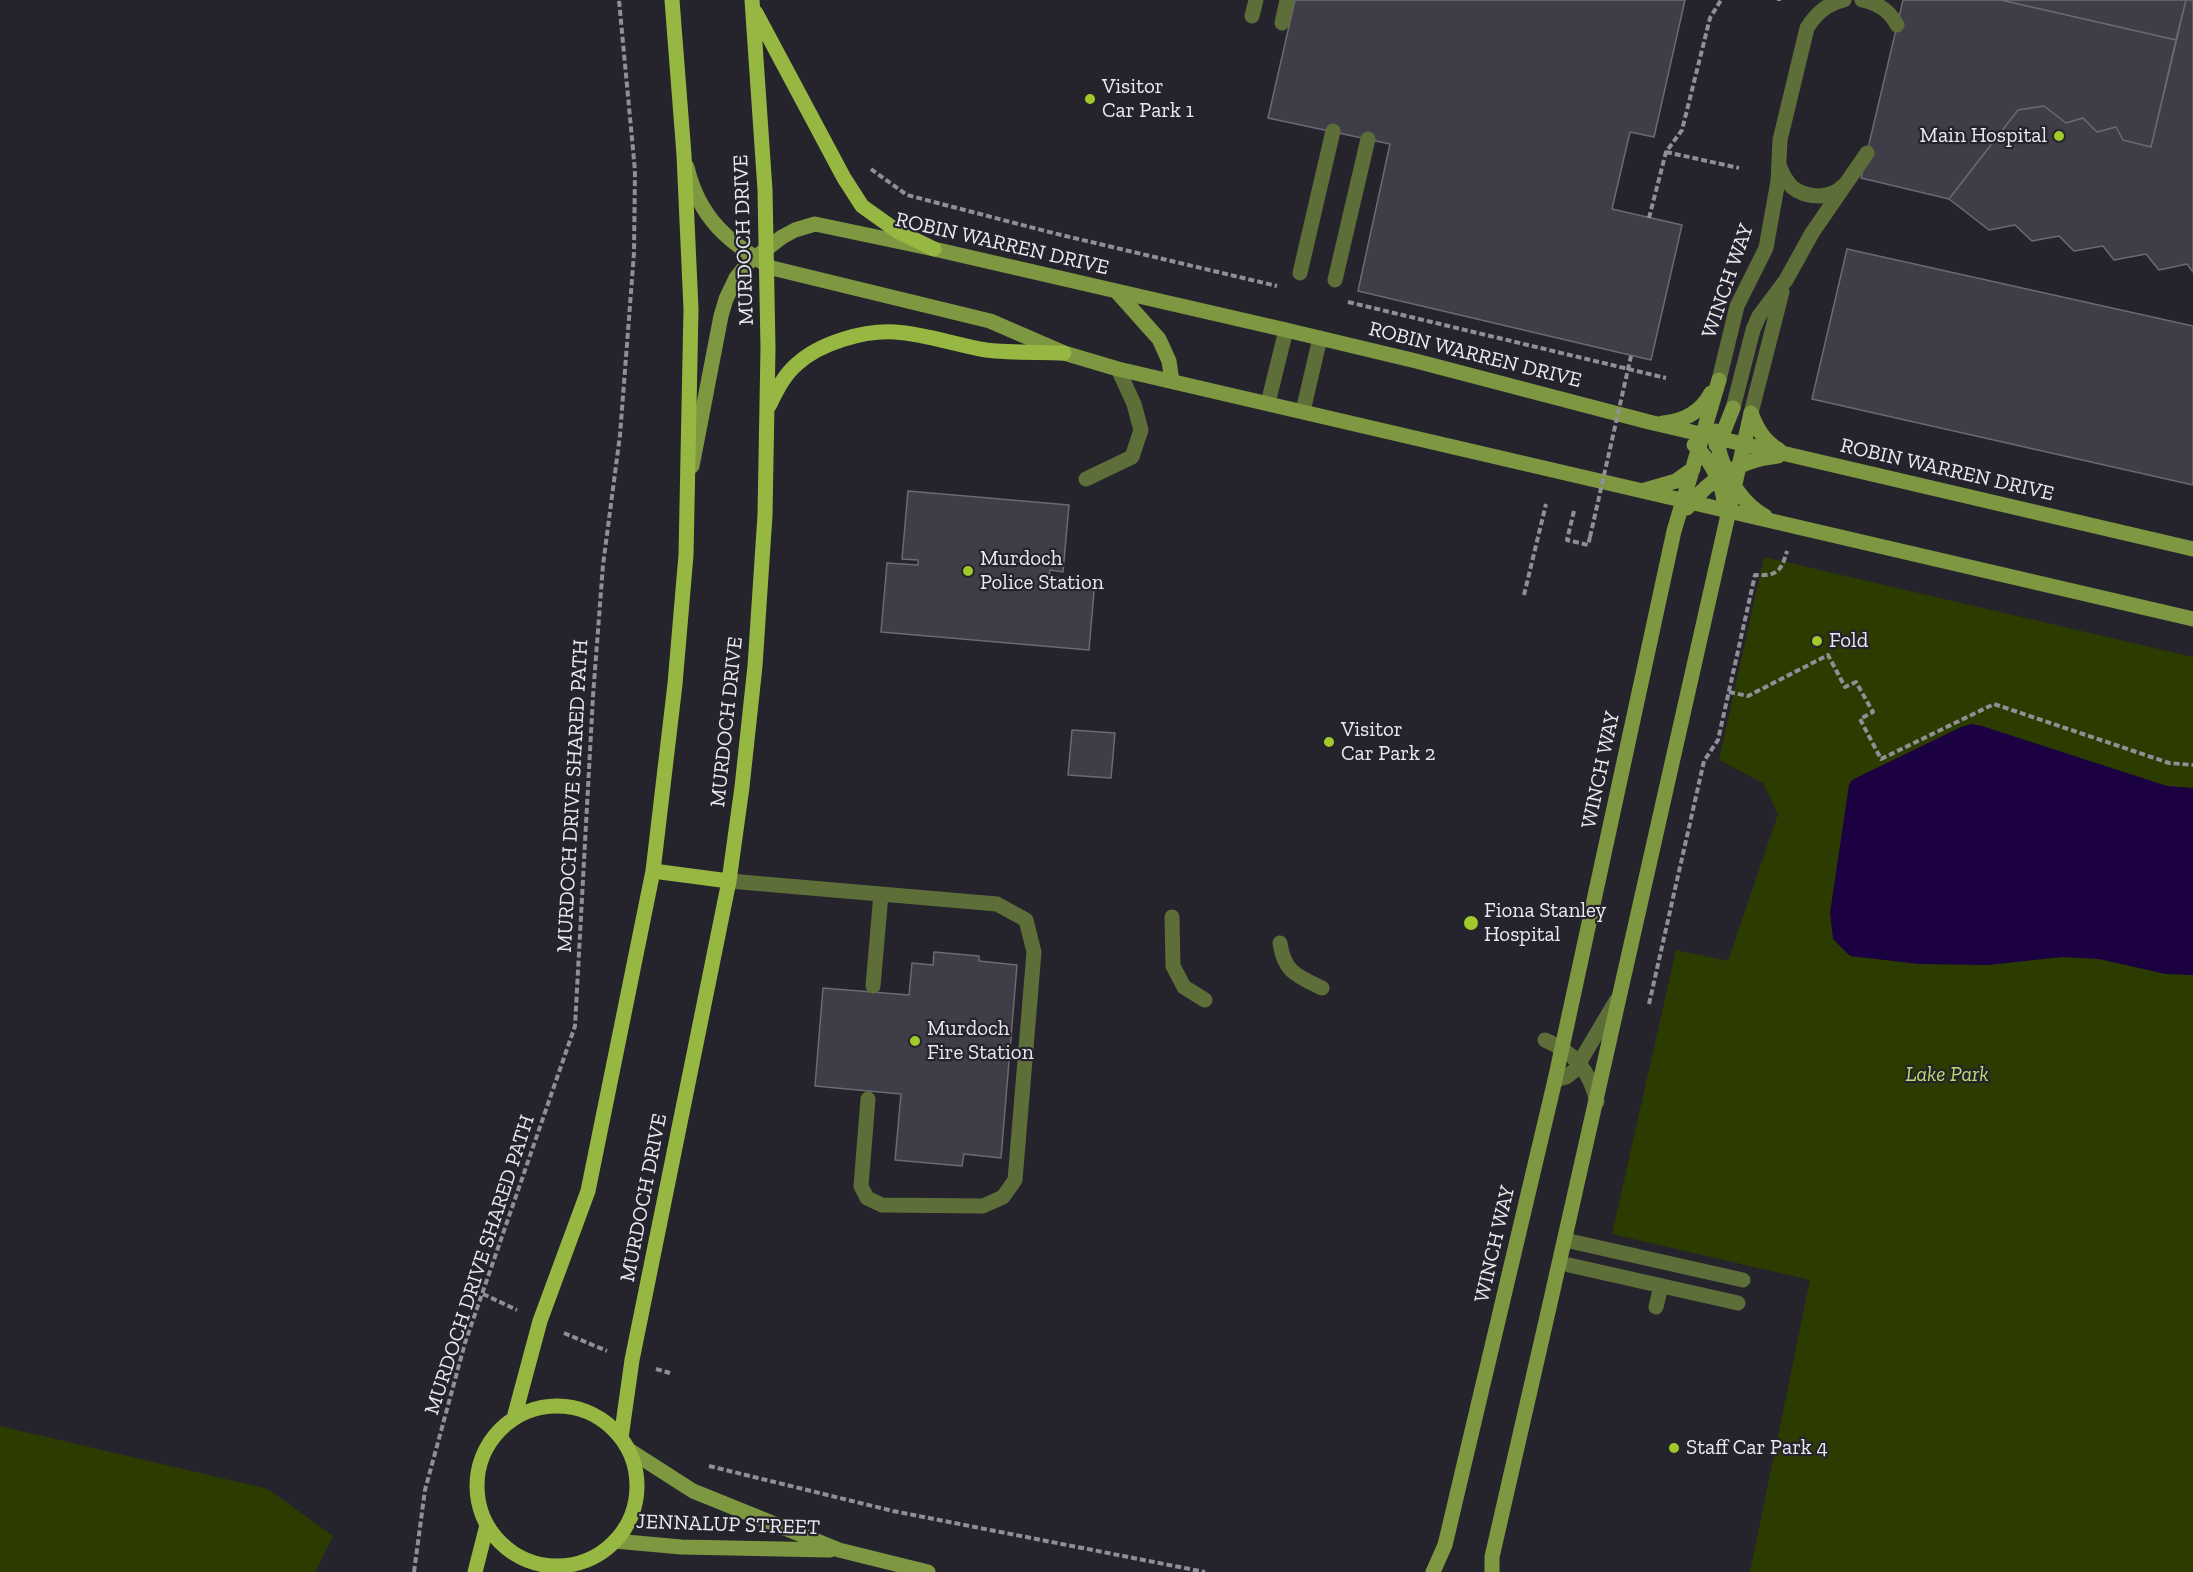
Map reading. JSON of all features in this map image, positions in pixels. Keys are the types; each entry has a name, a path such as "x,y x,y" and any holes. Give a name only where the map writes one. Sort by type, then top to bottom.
{"main road":[{"path":"514,1418 540,1321 588,1191 653,871 675,684 686,555 691,309 684,155 672,0"},
{"path":"752,4 844,178 862,206 897,231 934,249"},
{"name":"MURDOCH DRIVE","path":"625,1444 632,1360 729,881 756,666 765,515 768,408 760,262 766,249 765,190 752,4"},
{"path":"768,408 782,380 797,363 828,343 862,335 894,332 942,339 986,350 1064,353"},
{"path":"653,871 729,881"},
{"name":"MURDOCH DRIVE","path":"560,1406 583,1410 604,1421 625,1444 636,1472 637,1495 631,1517 615,1541 600,1553 576,1564 550,1566 525,1559 503,1545 487,1525 478,1502 477,1478 483,1455 495,1434 514,1418 536,1409 560,1406"},
{"path":"475,1572 487,1525"},
{"name":"MURDOCH DRIVE","path":"591,1572 600,1553"}],"street":[{"path":"684,155 699,201 729,240 760,262 796,275 990,321 1064,353 1118,369 2193,619"},
{"name":"ROBIN WARREN DRIVE","path":"766,249 795,230 815,224 934,249 1416,360 1649,422"},
{"path":"688,487 723,307 736,278 760,262"},
{"path":"1117,292 1159,339 1169,360 1172,381"},
{"path":"1649,422 1664,423 1680,420 1694,413 1706,403 1719,380"},
{"name":"WINCH WAY","path":"1433,1572 1445,1545 1556,1080 1674,531 1687,501 1691,471 1710,443 1719,380"},
{"path":"1710,443 1733,408"},
{"path":"1492,1572 1492,1557 1597,1102 1721,542 1728,472 1744,444 1752,413"},
{"path":"1752,413 1756,427 1764,440 1790,455"},
{"path":"1649,422 1710,443 1734,486 1755,510 1778,522"},
{"name":"ROBIN WARREN DRIVE","path":"1710,443 1744,444 2193,549"},
{"path":"1687,501 1728,472 1764,458 1790,455"},
{"path":"1642,491 1676,481 1691,471"},
{"path":"1726,510 1734,486"},
{"path":"1642,491 1655,497 1666,508 1672,519 1674,531"},
{"path":"1721,542 1737,527 1750,522 1764,520 1778,522"},
{"name":"JENNALUP STREET","path":"625,1444 693,1491 839,1550 928,1572"},
{"name":"JENNALUP STREET","path":"615,1541 681,1547 839,1550"}],"lane":[{"path":"1252,16 1256,0"},
{"path":"1282,23 1287,0"},
{"name":"WINCH WAY","path":"1719,380 1737,306 1766,248 1779,165 1780,140 1807,28 1826,6 1844,0"},
{"path":"1862,0 1880,6 1890,14 1897,25"},
{"path":"1300,273 1333,131"},
{"path":"1335,280 1368,139"},
{"name":"WINCH WAY","path":"1733,408 1759,316 1786,280 1812,233 1867,153"},
{"path":"1779,165 1784,177 1793,187 1804,194 1818,196 1839,190 1854,173"},
{"name":"WINCH WAY","path":"1752,413 1770,334 1786,280"},
{"path":"1268,403 1286,330"},
{"path":"1303,411 1320,338"},
{"path":"1086,479 1132,457 1141,430 1134,404 1118,369"},
{"path":"729,881 997,904 1026,920 1034,952 1015,1180 1003,1197 983,1206 882,1205 867,1198 861,1186 868,1100"},
{"path":"873,986 880,894"},
{"path":"1172,917 1173,966 1184,987 1205,1000"},
{"path":"1280,943 1282,959 1297,976 1322,988"},
{"path":"1556,1080 1566,1077 1580,1063 1621,993"},
{"path":"1545,1040 1564,1040 1594,1088 1597,1102"},
{"path":"1565,1240 1743,1280"},
{"path":"1569,1265 1738,1303"},
{"path":"1656,1307 1661,1286"}],"path":[{"name":"MURDOCH DRIVE SHARED PATH","path":"414,1572 424,1490 465,1343 575,1026 603,565 620,435 634,253 634,171 619,0"},
{"path":"1649,218 1666,152 1682,130 1710,18 1720,0"},
{"path":"1666,152 1739,168"},
{"path":"871,169 907,195 1053,233 1284,287"},
{"path":"1342,301 1666,378"},
{"path":"1574,511 1567,540 1588,545 1631,356"},
{"path":"1524,595 1546,504"},
{"path":"1648,1005 1704,761 1718,740 1755,575 1767,576 1778,572 1788,548"},
{"path":"1729,692 1748,696 1828,655 1845,687 1857,681 1873,712 1860,719 1881,759 1994,704 2169,763 2193,765"},
{"path":"483,1294 585,1343 670,1373"},
{"path":"700,1465 893,1511 1205,1572"}],"green space":[{"name":"Lake Park","path":"1764,557 2193,657 2193,1572 1750,1572 1810,1280 1612,1234 1676,950 1728,961 1778,814 1763,783 1719,760"},
{"path":"0,1426 268,1489 333,1536 315,1572 0,1572"}],"shaded area":[{"path":"1972,724 2167,786 2193,788 2193,975 2166,974 2099,959 2062,957 1988,965 1919,964 1850,956 1833,939 1830,913 1849,785 1852,780 1961,727"}],"building":[{"path":"1295,0 1685,0 1654,137 1630,132 1612,209 1682,225 1651,360 1358,291 1390,144 1268,118"},
{"path":"1903,0 2001,0 2176,40 2151,147 2123,140 2116,127 2097,132 2083,118 2066,123 2044,106 2018,110 1949,199 1861,178"},
{"path":"2001,0 2186,0 2176,40"},
{"name":"Main Hospital","path":"2186,0 2193,0 2193,272 2187,264 2159,270 2146,254 2114,260 2103,246 2074,251 2059,236 2032,241 2015,225 1989,230 1949,199 2018,110 2044,106 2066,123 2083,118 2097,132 2116,127 2123,140 2151,147"},
{"path":"1847,249 2193,326 2193,485 1812,399"},
{"name":"Murdoch Police Station","path":"908,491 1069,505 1063,572 1050,570 1049,577 1095,580 1089,650 881,632 887,563 918,565 918,560 902,559"},
{"path":"1072,730 1115,733 1111,778 1068,775"},
{"name":"Murdoch Fire Station","path":"934,952 979,956 979,961 1017,965 1001,1158 964,1154 962,1166 895,1160 901,1094 815,1086 823,988 909,995 912,963 933,965"}],"place":[{"name":"Visitor Car Park 1","path":"1090,99"},
{"name":"Main Hospital","path":"2059,136"},
{"name":"Murdoch Police Station","path":"968,571"},
{"name":"Fold","path":"1817,641"},
{"name":"Visitor Car Park 2","path":"1329,742"},
{"name":"Fiona Stanley Hospital","path":"1471,923"},
{"name":"Murdoch Fire Station","path":"915,1041"},
{"name":"Staff Car Park 4","path":"1674,1448"}]}
